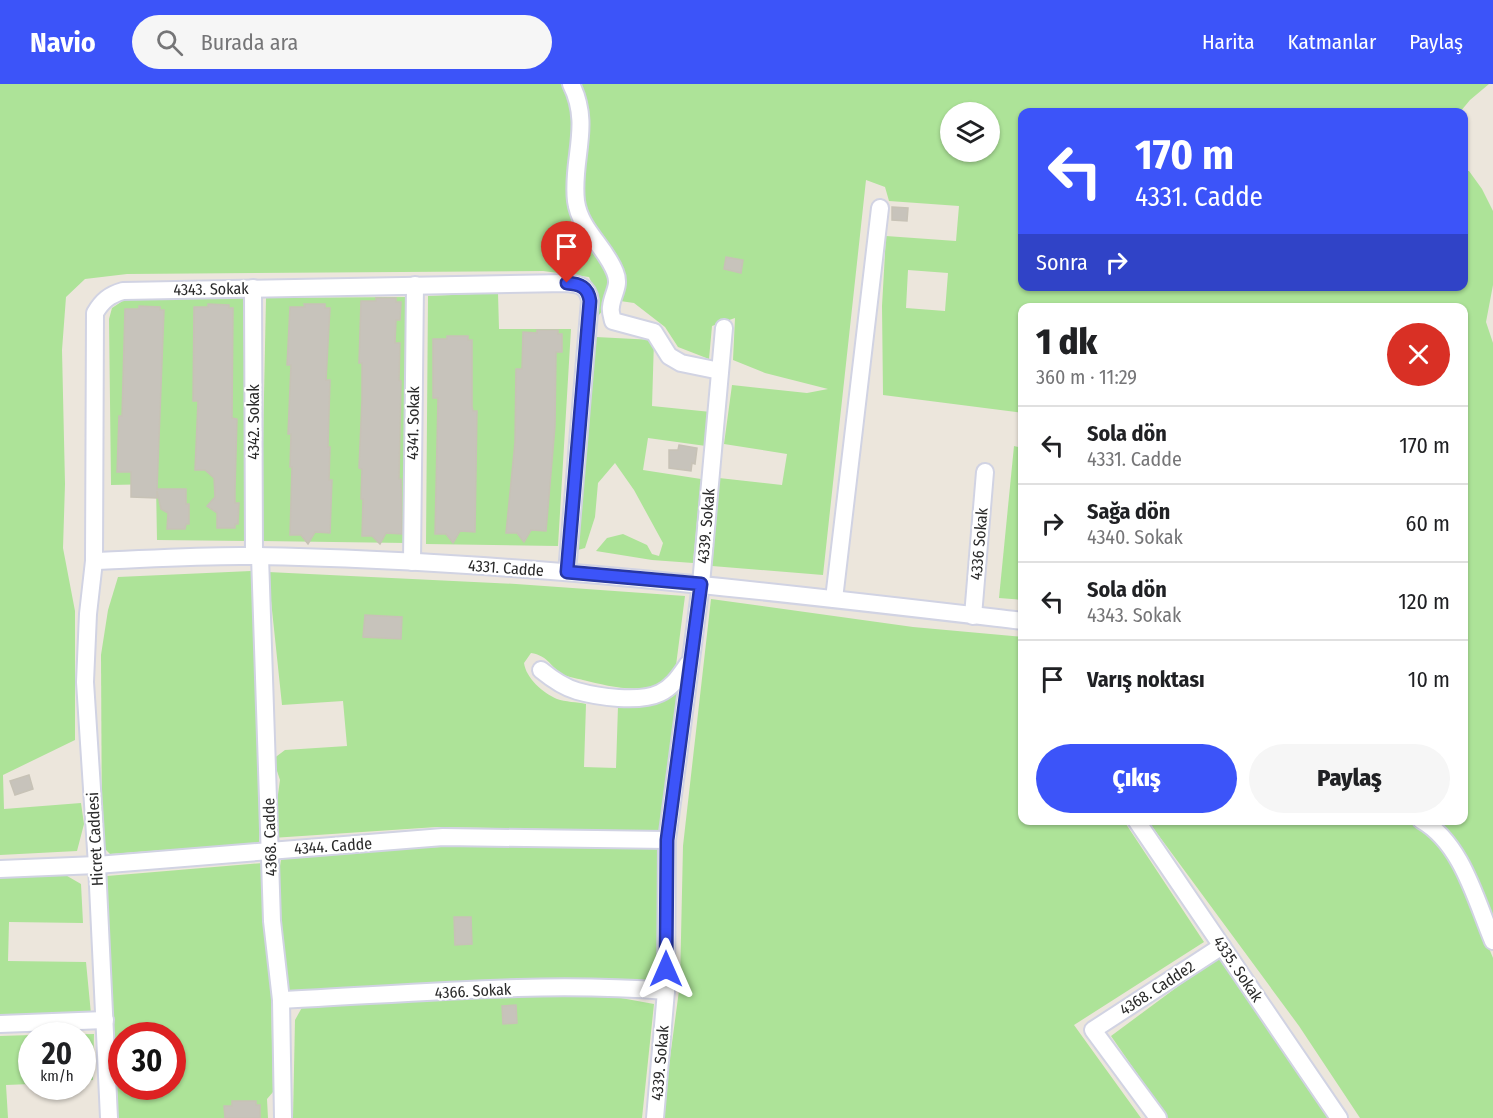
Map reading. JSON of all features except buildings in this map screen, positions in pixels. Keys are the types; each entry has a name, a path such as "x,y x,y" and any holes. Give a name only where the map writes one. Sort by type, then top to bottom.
{"street":[{"path":"571,84 578,97 582,119 577,208 579,217 609,259 616,275 617,290 610,308 613,321 654,332 669,356 681,363 720,371"},
{"path":"834,599 880,208"},
{"name":"4343. Sokak","path":"94,561 95,313 102,301 112,294 123,291 567,283 584,287 590,301 567,572"},
{"name":"4341. Sokak","path":"412,561 415,285"},
{"name":"4342. Sokak","path":"253,288 257,556"},
{"name":"4339. Sokak","path":"654,1118 666,991 667,840 701,584 724,328"},
{"name":"4336 Sokak","path":"973,616 985,472"},
{"name":"4331. Cadde","path":"94,561 257,556 412,561 701,584 1018,620"},
{"name":"4368. Cadde","path":"257,556 272,921 280,1000 283,1118"},
{"name":"Hicret Caddesi","path":"94,561 88,614 85,682 97,865 109,1118"},
{"path":"541,670 556,682 577,691 619,698 645,698 661,693 675,683 690,660"},
{"name":"4335. Sokak","path":"1139,825 1339,1118"},
{"path":"1430,825 1451,847 1493,941"},
{"name":"4344. Cadde","path":"0,869 97,865 443,837 667,840"},
{"name":"4368. Cadde2","path":"1158,1118 1093,1030 1222,946"},
{"name":"4366. Sokak","path":"280,1000 531,989 622,987 666,991"},
{"path":"0,1024 105,1020"}],"green space":[{"path":"0,84 567,84 576,106 571,222 596,251 613,282 605,308 598,316 598,297 589,277 543,271 127,274 85,279 66,297 62,350 65,484 63,548 75,611 75,740 3,775 4,809 81,803 84,824 77,851 0,855"},
{"path":"578,84 1489,84 1463,108 1018,108 1018,291 1468,291 1469,171 1482,189 1493,211 1493,285 1486,322 1493,343 1493,926 1474,879 1440,825 1468,825 1468,303 1018,303 1018,412 883,395 882,306 886,236 956,241 959,206 889,201 885,187 866,180 823,575 712,566 719,478 782,485 787,454 724,444 732,385 807,393 828,389 765,373 733,360 735,318 712,326 709,359 678,347 665,327 634,303 620,301 600,242 580,195 590,129","holes":["908,270 948,273 945,311 906,308"]},
{"path":"498,293 499,329 571,329 558,546 426,544 428,296"},
{"path":"243,297 247,541 157,540 156,484 111,485 109,319 112,308 127,298"},
{"path":"409,297 406,543 261,541 266,298"},
{"path":"596,337 654,340 652,406 711,412 706,446 648,438 643,470 701,479 693,563 652,560 596,551 607,538 623,534 647,545 652,554 659,556 663,543 634,490 615,463 598,483 595,517 585,548 578,550"},
{"path":"1014,446 1018,447 1018,600 999,598"},
{"path":"251,571 260,707 259,843 110,854 102,846 101,655 108,610 118,577"},
{"path":"268,572 516,584 685,596 675,673 654,686 631,689 566,676 541,656 531,653 524,663 528,674 546,693 560,700 586,704 584,767 616,768 618,706 659,700 681,687 662,831 437,827 272,838 280,780 273,759 285,750 347,746 343,701 282,705"},
{"path":"711,599 913,627 1018,637 1018,825 1127,825 1204,942 1074,1025 1141,1118 662,1118 680,983 683,846"},
{"path":"1151,825 1417,825 1436,836 1453,860 1493,958 1493,1118 1360,1118 1299,1026"},
{"path":"532,843 659,846 659,980 432,983 291,993 281,983 277,962 282,854"},
{"path":"263,863 270,944 273,1092 267,1099 268,1118 114,1118 113,1100 186,1100 186,1022 111,1022 107,876"},
{"path":"62,873 81,884 83,923 9,922 8,961 86,962 91,1014 0,1015 0,876"},
{"path":"1219,956 1330,1118 1168,1118 1111,1036"},
{"path":"599,994 654,1004 642,1118 293,1118 295,1020 305,1002"},
{"path":"18,1035 18,1085 6,1085 8,1118 0,1118 0,1036"}],"route":[{"path":"567,283 584,287 590,301 567,572 701,584 667,840 666,969"}]}
